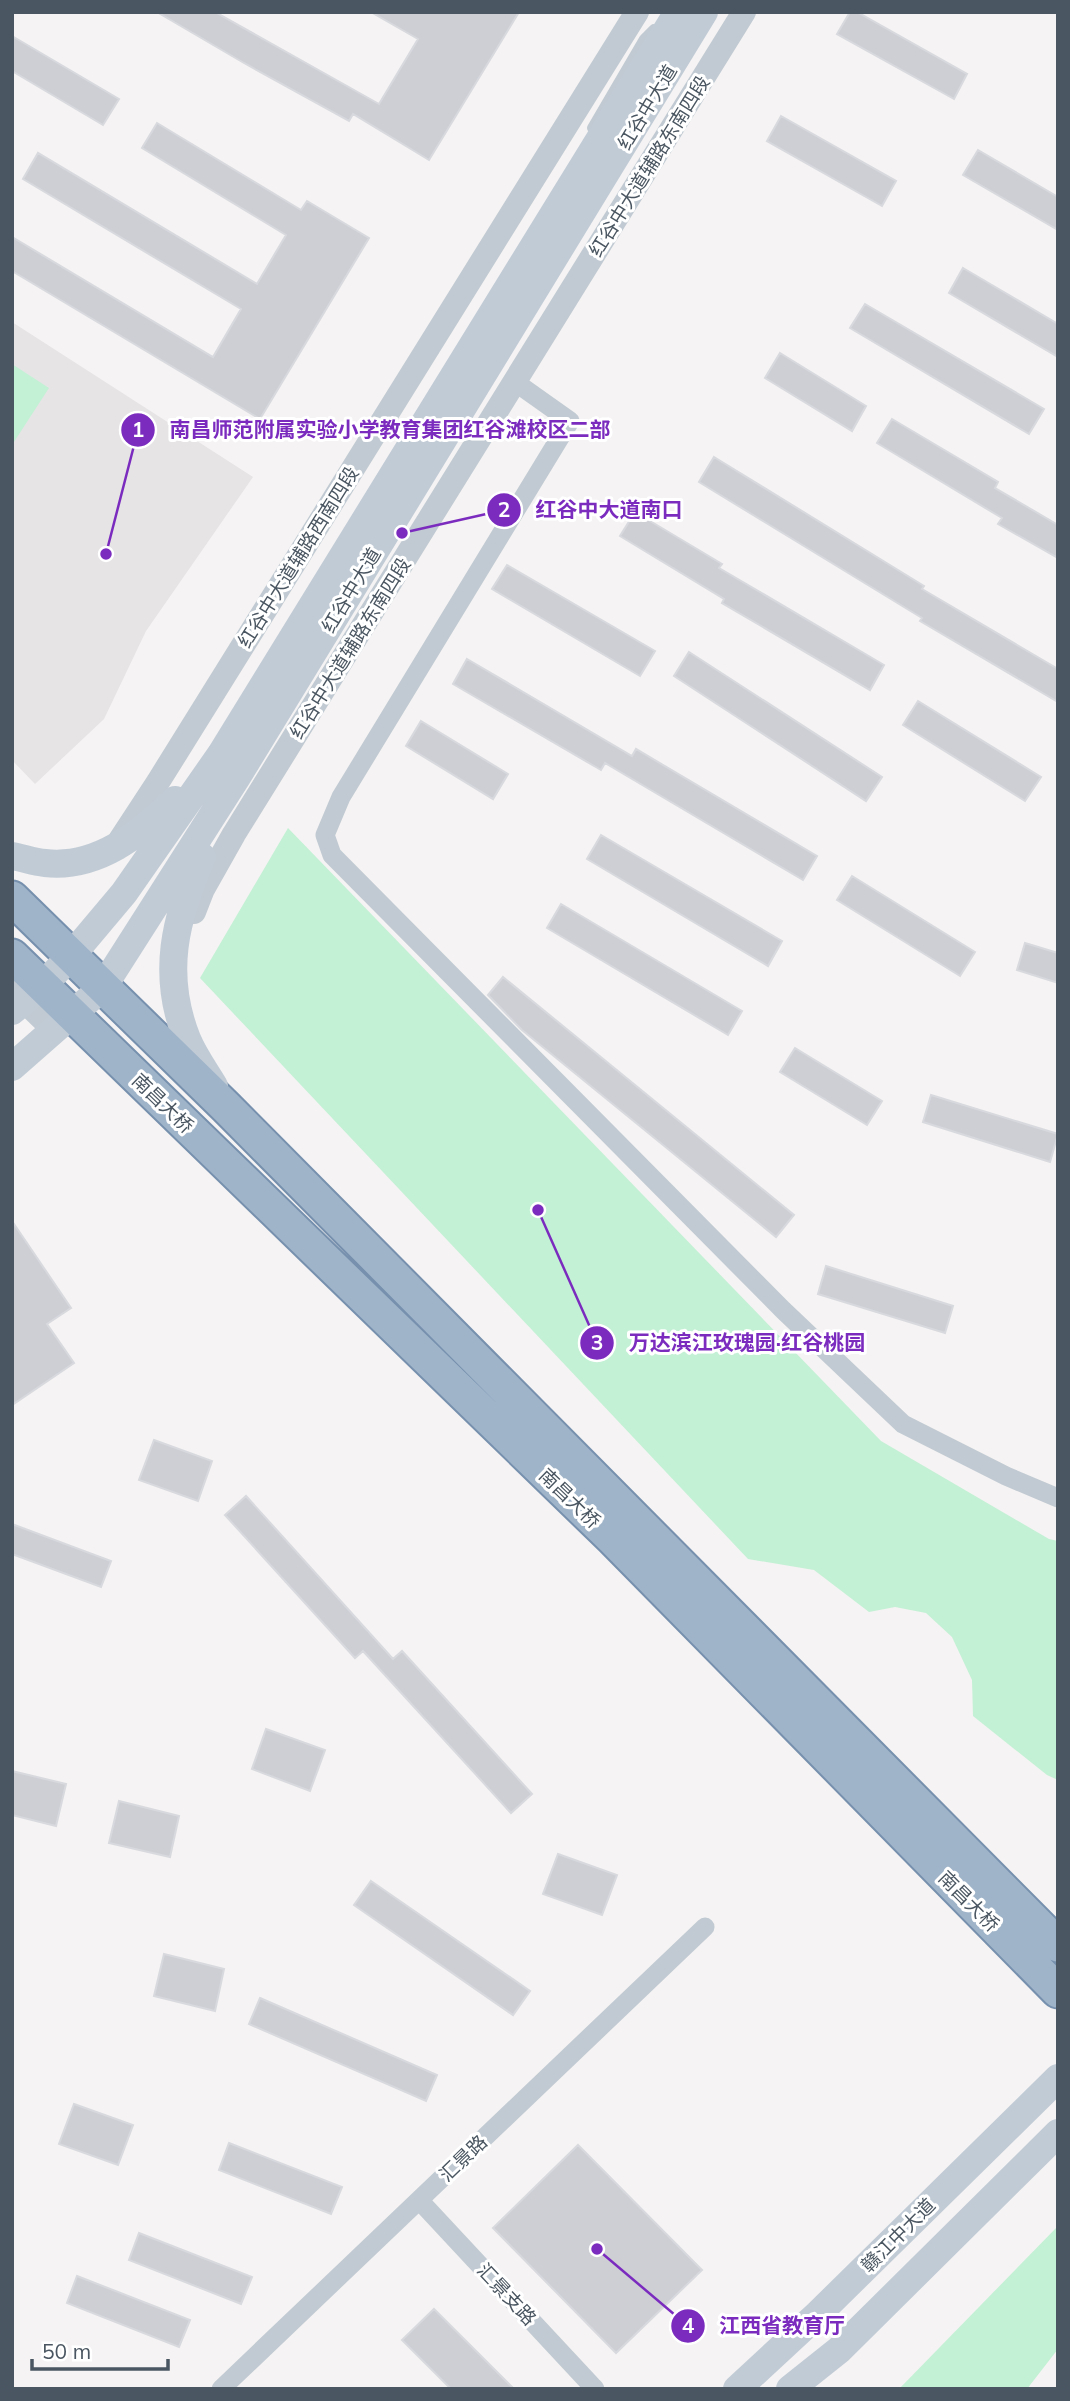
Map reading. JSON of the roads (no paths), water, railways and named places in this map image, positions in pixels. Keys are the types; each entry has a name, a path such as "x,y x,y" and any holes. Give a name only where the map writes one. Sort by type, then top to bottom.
{"highway":[{"name":"南昌大桥","path":"12,898 226,1107 1058,1991"},
{"name":"南昌大桥","path":"12,956 23,997 63,1023 623,1529 1058,1945"}],"main road":[{"name":"红谷中大道","path":"12,1067 103,987 237,778 561,225 568,192 678,12"},
{"name":"红谷中大道","path":"23,997 71,956 124,893 221,754 561,225 704,12"},
{"path":"12,856 47,863 77,862 113,850 158,816 221,754"},
{"path":"226,1107 187,1040 172,972 184,898 237,778"},
{"name":"赣江中大道","path":"737,2389 818,2314 1058,2078"},
{"name":"赣江中大道","path":"790,2389 838,2350 1058,2133"}],"street":[{"name":"红谷中大道辅路西南四段","path":"113,850 159,782 637,12"},
{"name":"红谷中大道辅路东南四段","path":"172,972 203,889 234,834 744,12"},
{"path":"515,382 570,421 341,797 325,835 332,855 783,1310 903,1424 1006,1476 1058,1498"},
{"name":"汇景路","path":"221,2389 705,1927"},
{"name":"汇景支路","path":"419,2200 595,2389"}],"lane":[{"path":"568,192 596,119 644,39 673,12"}],"place":[{"name":"红谷中大道南口","path":"402,533"},
{"name":"南昌师范附属实验小学教育集团红谷滩校区二部","path":"106,554"},
{"name":"万达滨江玫瑰园·红谷桃园","path":"538,1210"},
{"name":"江西省教育厅","path":"597,2249"}]}
